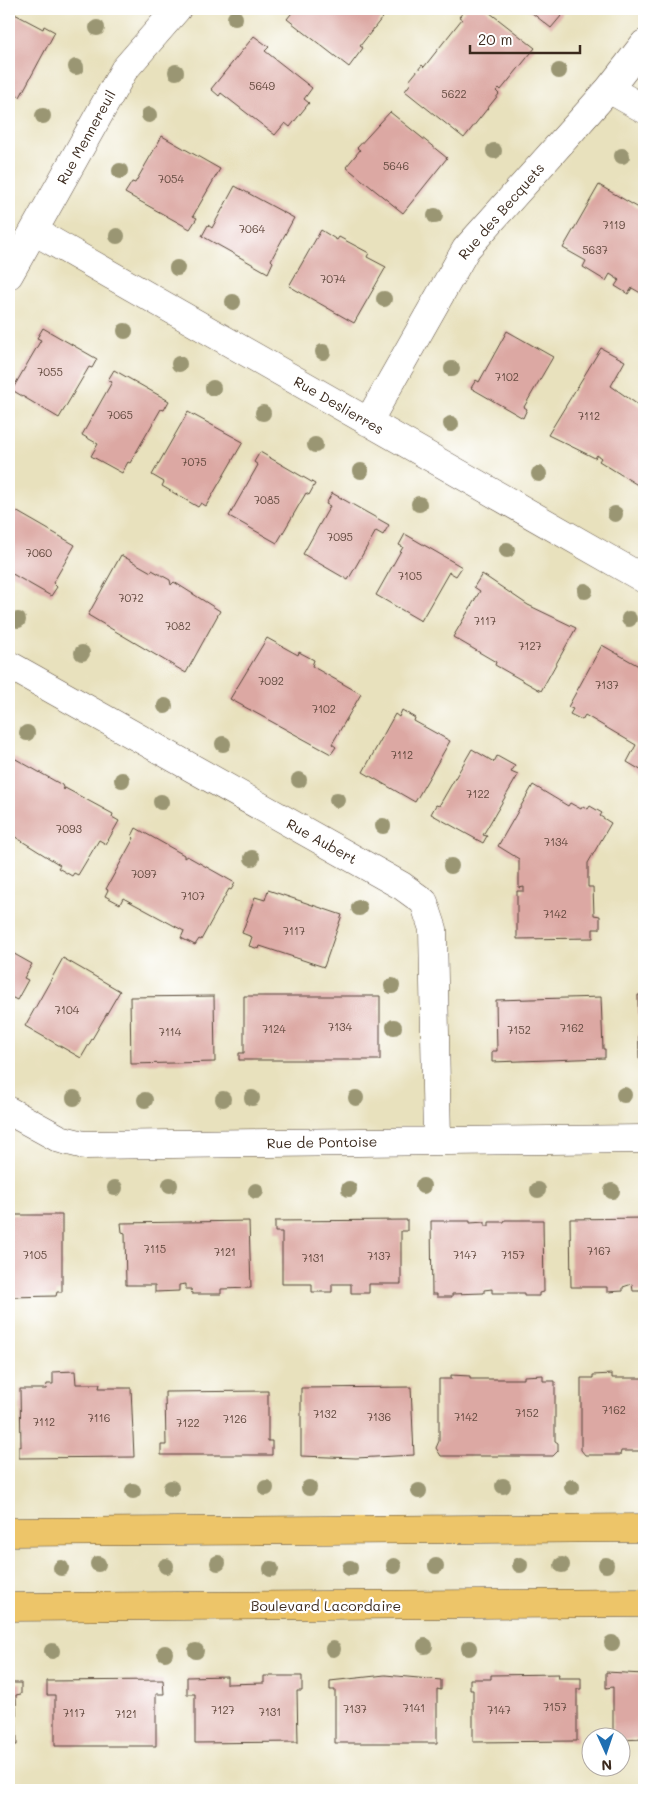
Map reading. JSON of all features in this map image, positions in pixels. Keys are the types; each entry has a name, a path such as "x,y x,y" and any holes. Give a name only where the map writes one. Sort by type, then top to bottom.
{"main road":[{"path":"9,1532 644,1528"},
{"name":"Boulevard Lacordaire","path":"9,1607 644,1603"}],"street":[{"name":"Rue Mennereuil","path":"9,275 124,70 177,9"},
{"name":"Rue des Becquets","path":"368,422 466,249 609,89 644,44"},
{"path":"609,89 644,109"},
{"name":"Rue Deslierres","path":"34,231 644,579"},
{"name":"Rue Aubert","path":"9,665 402,886 424,902 433,929 437,1140"},
{"name":"Rue de Pontoise","path":"9,1111 60,1139 84,1145 644,1139"}],"building":[{"path":"295,9 389,9 360,46 363,48 349,67 287,19"},
{"path":"466,9 485,9 535,48 501,90 499,88 496,91 499,94 464,138 405,91 411,83 409,81 422,65 424,67 462,19 459,17"},
{"path":"527,9 567,9 551,28"},
{"path":"9,11 43,29 44,26 55,32 20,97 9,90 11,86 9,86"},
{"path":"254,36 269,47 265,51 312,88 304,99 309,103 290,127 285,123 275,135 221,93 219,96 211,89"},
{"path":"390,112 447,158 403,213 346,167 360,150 357,148"},
{"path":"162,136 220,169 193,216 197,218 190,229 125,193 132,182 135,183"},
{"path":"599,185 644,211 644,295 632,288 628,294 615,286 619,280 610,274 606,281 583,267 586,261 563,248"},
{"path":"235,186 294,218 271,260 273,262 268,273 202,236 208,225 212,228"},
{"path":"321,230 337,240 339,237 369,253 367,257 386,267 354,323 289,286"},
{"path":"43,328 97,359 92,368 89,367 59,418 12,390 41,340 37,338"},
{"path":"507,331 553,357 524,407 527,409 523,418 471,388 476,380 479,382"},
{"path":"601,348 625,361 611,386 644,409 644,489 599,461 601,458 597,455 595,458 548,435"},
{"path":"114,370 169,401 164,410 161,409 130,463 128,462 122,473 91,456 98,444 82,435 112,382 108,380"},
{"path":"188,412 243,442 206,506 201,503 198,507 162,486 164,482 152,475"},
{"path":"260,452 315,484 309,495 306,493 277,543 229,516 258,465 254,462"},
{"path":"332,493 389,525 383,535 376,531 348,580 303,554 330,506 326,504"},
{"path":"9,507 75,545 53,583 57,587 51,596 9,572"},
{"path":"405,534 462,567 456,576 449,572 421,621 376,595 403,547 399,545"},
{"path":"121,555 151,572 152,570 170,580 171,585 174,582 220,611 186,673 88,615"},
{"path":"482,574 528,605 576,628 541,691 495,665 496,662 453,637 480,591 474,587"},
{"path":"267,638 298,655 299,652 314,660 312,666 361,694 332,744 336,747 331,754 230,699"},
{"path":"602,645 644,669 644,772 627,762 636,745 585,715 582,720 570,714 573,709 568,707"},
{"path":"402,710 415,718 414,721 450,741 415,802 363,772 395,714 399,717"},
{"path":"472,749 494,762 497,756 515,766 511,772 518,775 483,835 487,836 483,843 431,814 436,805 439,806"},
{"path":"14,758 62,785 64,790 65,788 113,814 112,817 119,821 106,844 99,840 78,875 74,873 72,876 58,868 60,865 9,833 9,774"},
{"path":"533,785 568,806 570,803 581,809 583,806 588,809 590,806 602,813 600,816 611,823 588,863 588,887 593,887 594,915 600,916 600,929 593,929 593,938 517,939 517,891 524,891 524,887 519,888 519,859 498,846"},
{"path":"136,828 184,855 184,858 187,856 235,883 231,890 229,889 201,940 199,939 195,945 181,938 184,931 123,898 120,904 105,896 108,890 106,889 134,838 132,836"},
{"path":"268,890 342,915 324,967 260,946 259,949 249,946 252,937 242,933 255,897 265,900"},
{"path":"9,951 32,964 24,978 28,980 17,1000 9,996"},
{"path":"63,958 120,991 81,1058 25,1026"},
{"path":"638,995 644,995 644,1059 639,1059"},
{"path":"214,996 215,1062 131,1064 130,997"},
{"path":"244,996 380,996 380,1060 239,1060 239,1053 244,1053"},
{"path":"601,997 605,1058 492,1062 492,1051 497,1051 496,1000"},
{"path":"9,1215 62,1215 62,1292 57,1292 56,1296 9,1297"},
{"path":"644,1218 644,1291 633,1291 632,1284 623,1287 623,1291 607,1292 607,1287 571,1287 570,1219"},
{"path":"407,1220 407,1231 401,1231 401,1284 369,1284 369,1293 351,1293 351,1284 332,1284 332,1292 312,1292 312,1284 282,1284 282,1232 275,1232 275,1221"},
{"path":"505,1220 543,1220 544,1292 539,1293 539,1296 524,1296 524,1293 492,1293 492,1289 484,1290 484,1293 452,1294 452,1297 437,1297 437,1294 432,1294 431,1221 485,1222 485,1226 489,1226 489,1222 504,1222"},
{"path":"249,1221 251,1288 221,1289 221,1294 192,1294 191,1289 186,1289 186,1284 179,1285 179,1291 155,1292 155,1285 126,1285 125,1233 122,1232 121,1223"},
{"path":"75,1371 76,1384 100,1384 99,1388 131,1388 134,1457 19,1458 19,1446 21,1447 20,1389 46,1389 47,1384 53,1384 53,1372"},
{"path":"612,1374 612,1378 644,1378 644,1451 621,1451 620,1455 585,1455 581,1450 581,1378 593,1378 593,1375"},
{"path":"451,1375 470,1376 470,1379 524,1379 524,1376 543,1375 543,1381 555,1381 555,1441 558,1443 558,1451 553,1456 441,1456 436,1448 439,1441 439,1379 451,1379"},
{"path":"411,1387 414,1455 356,1458 301,1456 301,1388"},
{"path":"268,1391 268,1441 272,1441 272,1455 161,1455 161,1445 166,1445 165,1392"},
{"path":"606,1672 644,1674 644,1739 630,1740 630,1726 613,1726 613,1687 606,1688"},
{"path":"559,1674 558,1678 581,1678 581,1689 577,1689 577,1741 473,1742 473,1690 470,1690 470,1679 491,1679 491,1675"},
{"path":"385,1675 441,1680 441,1690 437,1689 437,1743 335,1743 335,1690 330,1690 330,1681"},
{"path":"227,1676 227,1684 264,1683 264,1676 302,1676 302,1691 297,1691 298,1742 195,1743 195,1694 187,1694 187,1677"},
{"path":"163,1680 164,1694 156,1694 156,1746 55,1746 55,1695 47,1695 47,1681"},
{"path":"9,1683 21,1683 21,1694 16,1695 17,1745 9,1745"}]}
